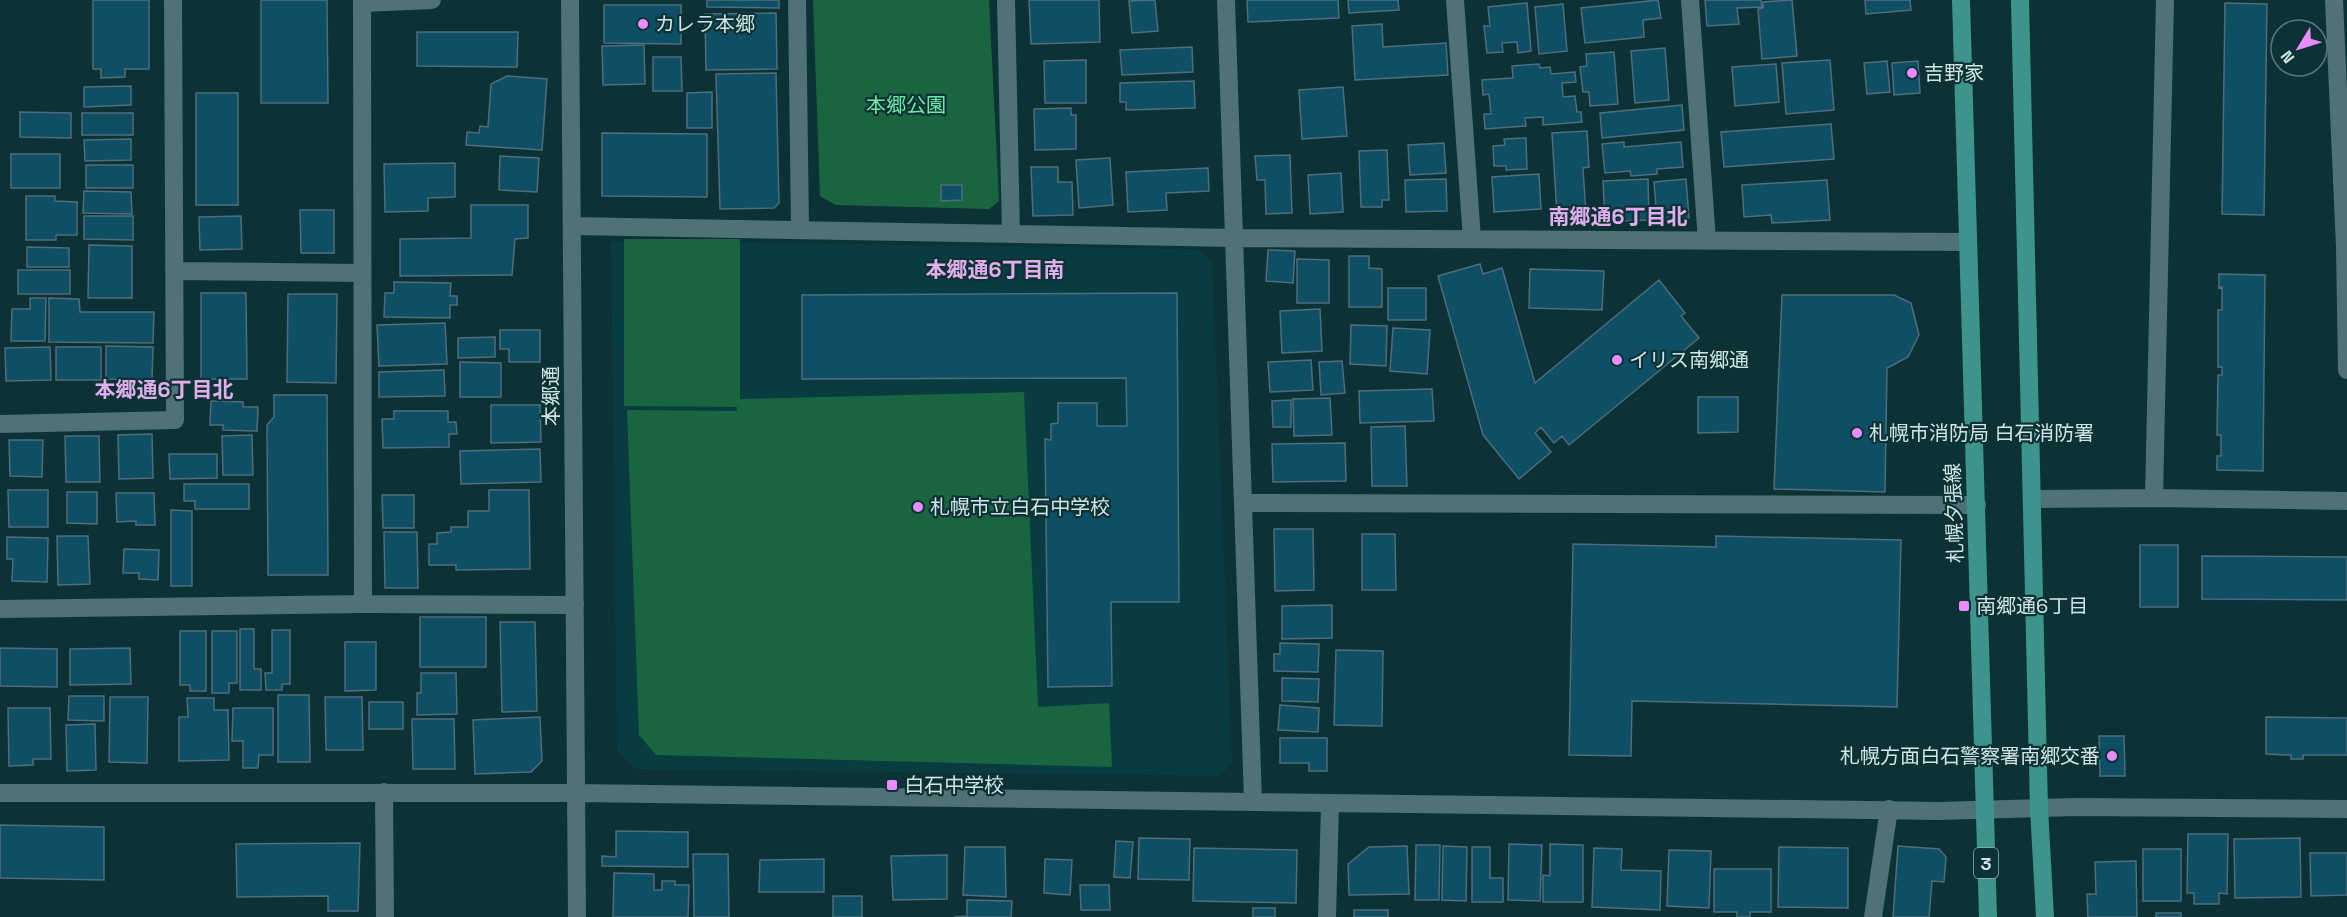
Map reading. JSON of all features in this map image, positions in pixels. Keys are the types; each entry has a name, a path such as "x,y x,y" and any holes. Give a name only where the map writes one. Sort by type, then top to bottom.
{"main road":[{"name":"札幌夕張線","path":"1960,0 1988,917"},
{"path":"2020,0 2034,499 2039,808 2045,917"}],"street":[{"path":"0,424 175,420 173,0"},
{"path":"363,604 362,2 432,0"},
{"name":"本郷通","path":"570,0 577,917"},
{"path":"797,0 800,229"},
{"path":"1006,0 1011,234"},
{"path":"1226,0 1253,801"},
{"path":"1455,0 1472,239"},
{"path":"1690,0 1707,241"},
{"path":"2154,498 2165,0"},
{"path":"2334,0 2343,111 2347,370"},
{"path":"573,226 1235,238 1966,242"},
{"path":"174,272 362,273"},
{"path":"2034,499 2347,501"},
{"path":"1244,503 1977,505"},
{"path":"0,609 363,604 575,605"},
{"path":"384,792 385,917"},
{"path":"0,793 577,793 1253,801 1330,804 1889,809 2347,809"},
{"path":"1327,917 1330,804"},
{"path":"1873,917 1889,809"}],"shaded area":[{"name":"札幌市立白石中学校","path":"611,241 1198,249 1212,263 1232,763 1219,776 635,769 617,751"}],"green space":[{"name":"本郷公園","path":"813,0 989,0 999,201 989,209 836,205 820,196"},
{"path":"624,239 740,239 740,399 1024,392 1038,707 1109,703 1112,767 656,755 639,735 627,410 737,411 737,407 624,406"}],"building":[{"path":"93,0 149,0 149,69 125,69 125,77 101,78 101,69 93,69"},
{"path":"261,0 327,0 328,103 261,103"},
{"path":"707,0 779,0 779,8 707,7"},
{"path":"1029,0 1099,0 1100,42 1031,44"},
{"path":"1155,0 1158,31 1132,33 1129,1"},
{"path":"1247,0 1338,0 1339,18 1248,22"},
{"path":"1348,0 1398,0 1399,10 1349,13"},
{"path":"1658,0 1661,18 1643,20 1644,37 1585,43 1581,8"},
{"path":"1705,0 1761,0 1762,7 1737,8 1739,24 1707,26"},
{"path":"1792,0 1797,56 1762,59 1758,9 1763,8 1763,2"},
{"path":"1865,0 1910,0 1911,10 1866,14"},
{"path":"1527,3 1531,51 1518,53 1517,42 1502,43 1503,52 1487,53 1484,26 1490,26 1488,7"},
{"path":"2225,3 2267,4 2264,215 2222,214"},
{"path":"1563,4 1567,51 1539,54 1535,7"},
{"name":"カレラ本郷","path":"604,5 681,5 681,44 604,43"},
{"path":"776,13 777,69 706,70 705,14"},
{"path":"1382,24 1383,47 1446,43 1448,75 1355,80 1352,26"},
{"path":"417,32 518,32 517,67 417,66"},
{"path":"644,45 645,84 603,85 602,46"},
{"path":"1192,47 1193,72 1122,75 1120,50"},
{"path":"1665,48 1669,100 1635,103 1631,51"},
{"path":"1614,52 1618,104 1590,106 1589,92 1583,92 1580,67 1587,66 1586,54"},
{"path":"653,57 681,57 682,91 653,91"},
{"path":"1086,60 1086,103 1045,103 1044,61"},
{"path":"1830,60 1834,110 1786,114 1782,63"},
{"path":"1887,61 1890,92 1867,94 1864,63"},
{"path":"1918,61 1920,93 1894,95 1892,63"},
{"path":"1539,64 1540,68 1550,67 1551,74 1575,72 1576,82 1562,83 1563,97 1575,96 1577,112 1581,112 1582,122 1543,125 1543,117 1525,118 1526,126 1485,129 1484,114 1491,114 1489,94 1483,95 1482,80 1513,78 1512,66"},
{"path":"1776,64 1779,102 1735,106 1732,67"},
{"path":"776,73 779,203 774,208 720,209 716,74"},
{"path":"507,76 547,79 542,150 466,145 467,132 479,133 480,126 488,127 491,84"},
{"path":"1194,81 1195,108 1126,110 1126,102 1120,102 1120,83"},
{"path":"131,86 131,105 84,107 84,87"},
{"path":"1343,87 1347,136 1302,139 1299,90"},
{"path":"712,92 712,128 687,128 687,93"},
{"path":"196,93 238,93 238,205 196,205"},
{"path":"1682,105 1684,130 1602,138 1600,113"},
{"path":"1071,108 1071,115 1076,115 1076,149 1035,150 1034,109"},
{"path":"20,112 71,113 71,138 20,137"},
{"path":"82,113 133,113 133,135 82,135"},
{"path":"1831,124 1834,159 1724,167 1721,132"},
{"path":"1587,131 1589,167 1583,168 1586,214 1557,216 1552,133"},
{"path":"602,133 707,134 707,197 602,196"},
{"path":"1526,138 1527,169 1506,170 1506,166 1494,166 1493,146 1505,145 1504,139"},
{"path":"131,139 131,160 85,161 84,140"},
{"path":"1624,142 1624,147 1681,142 1683,167 1657,169 1657,174 1631,176 1630,171 1605,173 1602,144"},
{"path":"1444,143 1446,173 1410,175 1408,145"},
{"path":"1387,150 1389,200 1382,200 1382,207 1361,207 1359,151"},
{"path":"11,154 60,154 60,188 11,188"},
{"path":"1290,155 1292,213 1266,214 1265,180 1257,180 1255,156"},
{"path":"500,156 539,158 537,192 499,190"},
{"path":"1110,158 1113,205 1079,208 1076,160"},
{"path":"455,163 455,197 428,198 428,211 385,212 384,164"},
{"path":"86,165 133,165 133,188 86,188"},
{"path":"1031,167 1058,167 1058,182 1072,182 1073,215 1033,216"},
{"path":"1208,168 1209,191 1166,193 1167,210 1128,212 1126,172"},
{"path":"1341,173 1343,212 1310,214 1308,175"},
{"path":"1539,174 1541,209 1494,212 1492,177"},
{"path":"1446,179 1447,211 1406,212 1405,180"},
{"path":"1648,179 1649,220 1605,222 1603,181"},
{"path":"1686,179 1689,218 1657,221 1654,182"},
{"path":"1827,180 1830,220 1772,223 1771,215 1744,217 1742,185"},
{"path":"941,185 962,185 962,200 941,201"},
{"path":"84,191 131,192 132,214 83,213"},
{"path":"26,196 55,196 55,201 77,202 77,235 56,235 56,240 26,240"},
{"path":"471,205 528,205 528,238 515,239 512,275 400,276 400,239 471,238"},
{"path":"300,210 334,210 334,253 301,253"},
{"path":"84,216 133,216 133,240 84,239"},
{"path":"241,216 242,249 200,250 199,217"},
{"path":"89,245 132,246 132,298 88,298"},
{"path":"27,247 69,248 69,267 27,267"},
{"path":"1268,250 1295,251 1293,283 1266,281"},
{"path":"1349,256 1369,256 1369,268 1382,269 1382,307 1349,307"},
{"path":"1297,259 1329,260 1329,303 1297,303"},
{"name":"イリス南郷通","path":"1480,264 1483,274 1502,268 1535,383 1659,280 1685,313 1681,316 1699,338 1569,445 1562,436 1554,443 1541,427 1535,433 1551,452 1519,479 1483,435 1438,276"},
{"path":"1530,269 1604,271 1602,310 1529,308"},
{"path":"18,270 70,270 70,294 18,294"},
{"path":"2219,274 2265,275 2263,471 2217,470 2217,456 2221,456 2221,435 2217,435 2218,375 2222,375 2222,367 2218,367 2218,310 2222,310 2222,287 2219,288"},
{"path":"394,282 451,283 450,296 457,296 457,305 450,305 450,318 384,317 385,293 394,293"},
{"path":"1388,288 1426,288 1426,320 1388,320"},
{"path":"201,293 246,293 247,379 201,379"},
{"path":"1177,293 1179,602 1111,602 1112,686 1048,687 1045,439 1051,440 1051,424 1058,423 1058,403 1097,403 1097,426 1127,426 1126,378 802,379 802,295"},
{"path":"288,294 337,294 336,383 287,382"},
{"path":"1782,295 1894,295 1911,303 1919,335 1908,357 1887,368 1885,492 1774,489"},
{"path":"30,298 46,298 45,341 11,341 12,309 30,309"},
{"path":"49,298 79,299 80,312 154,312 153,343 49,342"},
{"path":"1320,309 1322,351 1282,353 1280,311"},
{"path":"445,323 447,364 379,366 377,325"},
{"path":"1351,325 1387,326 1386,366 1350,364"},
{"path":"1393,328 1430,330 1427,374 1390,371"},
{"path":"500,330 540,330 540,362 509,362 509,349 500,349"},
{"path":"495,337 495,357 458,358 458,338"},
{"path":"106,346 153,347 152,380 106,379"},
{"path":"50,347 51,380 6,381 5,348"},
{"path":"56,347 101,347 101,380 56,380"},
{"path":"1311,360 1313,390 1270,392 1268,362"},
{"path":"1342,361 1345,393 1321,395 1319,362"},
{"path":"460,362 501,363 501,397 460,397"},
{"path":"444,370 445,396 379,397 379,372"},
{"path":"1432,389 1434,421 1360,423 1359,391"},
{"path":"274,395 327,395 328,575 268,575 267,425 274,417"},
{"path":"1698,397 1738,397 1738,432 1698,433"},
{"path":"1330,398 1332,435 1294,436 1293,399"},
{"path":"1291,400 1291,427 1273,427 1272,401"},
{"path":"211,401 243,402 243,407 258,407 257,431 223,430 223,425 210,425"},
{"path":"491,405 540,405 541,442 491,443"},
{"path":"394,411 448,411 448,422 456,422 457,434 449,434 449,447 383,448 382,419 394,419"},
{"path":"1405,426 1407,486 1372,486 1371,427"},
{"path":"152,434 153,478 119,479 118,435"},
{"path":"252,435 253,475 223,475 222,436"},
{"path":"65,436 99,436 100,482 66,482"},
{"path":"9,440 43,440 42,477 10,476"},
{"path":"1345,443 1346,481 1273,482 1272,444"},
{"path":"540,449 541,482 461,484 460,451"},
{"path":"169,454 217,454 217,478 170,479"},
{"path":"184,484 249,484 249,509 195,509 195,501 184,501"},
{"path":"8,490 48,490 48,527 9,527"},
{"path":"489,490 529,490 530,569 456,570 456,565 429,565 429,544 437,544 437,533 451,532 451,527 468,527 468,511 489,511"},
{"path":"67,492 97,492 97,524 67,523"},
{"path":"116,493 154,493 155,525 136,525 136,521 117,522"},
{"path":"382,495 414,495 414,528 383,528"},
{"path":"171,510 192,511 192,586 171,586"},
{"path":"1274,529 1313,529 1314,590 1275,591"},
{"path":"384,532 417,532 418,588 385,588"},
{"path":"1362,534 1395,534 1396,590 1362,590"},
{"path":"57,536 88,536 90,584 58,585"},
{"path":"1716,536 1901,540 1897,707 1632,701 1631,756 1569,755 1573,544 1716,547"},
{"path":"7,537 48,538 47,582 12,581 13,559 7,559"},
{"path":"2140,545 2178,545 2178,607 2140,607"},
{"path":"124,549 159,550 158,580 139,579 139,573 123,573"},
{"path":"2202,556 2347,557 2347,600 2202,599"},
{"path":"1332,605 1332,638 1282,639 1282,606"},
{"path":"420,617 486,617 486,667 420,667"},
{"path":"500,622 535,622 537,711 502,712"},
{"path":"240,629 254,629 254,669 261,669 261,690 240,690"},
{"path":"272,630 290,630 290,684 282,684 282,690 266,690 265,673 272,673"},
{"path":"180,631 206,631 206,691 190,691 190,685 180,685"},
{"path":"212,631 237,631 237,683 229,683 229,693 212,693"},
{"path":"345,642 376,642 376,690 345,691"},
{"path":"1280,643 1319,644 1318,672 1274,671 1274,654 1280,654"},
{"path":"0,648 57,649 57,687 0,686"},
{"path":"130,648 131,684 70,685 70,649"},
{"path":"1336,650 1383,651 1382,726 1334,725"},
{"path":"421,673 456,673 457,714 417,715 417,693 421,693"},
{"path":"1282,678 1319,679 1318,702 1282,701"},
{"path":"278,695 309,695 310,762 278,762"},
{"path":"69,696 104,696 104,721 68,720"},
{"path":"110,697 148,697 147,763 109,762"},
{"path":"325,697 362,697 363,750 326,750"},
{"path":"187,698 214,698 214,710 228,710 229,760 179,761 179,717 188,717"},
{"path":"369,702 403,702 403,729 369,729"},
{"path":"1280,705 1319,708 1318,732 1278,730"},
{"path":"8,708 50,708 51,759 33,759 33,765 9,766"},
{"path":"233,708 273,708 273,755 259,755 258,768 243,768 243,741 232,741"},
{"path":"540,717 542,761 531,772 475,774 473,720"},
{"path":"2266,717 2347,718 2347,755 2303,755 2303,759 2291,759 2291,755 2266,754"},
{"path":"412,719 454,719 455,769 413,769"},
{"path":"95,724 96,770 67,771 66,725"},
{"name":"札幌方面白石警察署南郷交番","path":"2099,736 2124,736 2125,776 2100,776"},
{"path":"1280,738 1327,738 1327,771 1309,771 1309,763 1280,763"},
{"path":"0,825 104,827 104,880 0,878"},
{"path":"616,831 688,832 688,867 602,866 602,856 616,857"},
{"path":"2188,834 2228,834 2227,894 2219,893 2219,904 2194,904 2194,893 2187,893"},
{"path":"1139,838 1190,839 1189,880 1138,879"},
{"path":"2300,838 2301,897 2235,898 2234,839"},
{"path":"1116,841 1133,842 1130,878 1114,877"},
{"path":"360,843 358,911 328,911 328,896 237,897 236,844"},
{"path":"1509,844 1542,845 1540,901 1508,900"},
{"path":"1550,844 1583,845 1583,902 1543,902 1543,875 1550,876"},
{"path":"1416,845 1440,845 1439,900 1415,900"},
{"path":"1407,846 1409,894 1349,895 1348,864 1369,847"},
{"path":"1443,846 1467,847 1466,901 1442,900"},
{"path":"1898,846 1939,849 1946,857 1944,882 1932,881 1929,917 1893,917"},
{"path":"965,847 1005,847 1006,897 963,895"},
{"path":"1472,847 1490,847 1490,878 1503,878 1503,902 1472,902"},
{"path":"1779,847 1848,848 1848,908 1778,907"},
{"path":"1194,848 1297,850 1296,903 1193,901"},
{"path":"1594,848 1622,849 1621,870 1661,871 1660,910 1592,907"},
{"path":"2143,849 2181,849 2181,901 2143,901"},
{"path":"1669,850 1711,851 1709,908 1667,906"},
{"path":"2310,853 2347,853 2347,895 2311,896"},
{"path":"693,854 728,854 729,917 694,917"},
{"path":"947,855 947,899 893,900 891,856"},
{"path":"824,859 824,892 759,892 760,860"},
{"path":"1045,859 1072,860 1070,895 1044,893"},
{"path":"2136,861 2137,917 2088,917 2087,894 2096,894 2095,862"},
{"path":"1714,869 1771,869 1771,912 1750,912 1750,917 1737,917 1737,912 1714,912"},
{"path":"614,873 654,874 654,890 662,890 662,881 675,881 675,885 689,885 688,917 613,917"},
{"path":"1080,885 1109,885 1110,910 1081,910"},
{"path":"833,896 862,896 862,917 833,917"},
{"path":"967,900 1012,901 1011,917 954,917 967,916"},
{"path":"1253,908 1275,908 1275,917 1253,917"},
{"path":"1354,910 1388,910 1388,917 1354,917"},
{"path":"2156,913 2181,913 2181,917 2156,917"}],"place":[{"name":"カレラ本郷","path":"643,24"},
{"name":"吉野家","path":"1912,73"},
{"name":"イリス南郷通","path":"1617,360"},
{"name":"札幌市消防局 白石消防署","path":"1857,433"},
{"name":"札幌市立白石中学校","path":"918,507"},
{"name":"南郷通6丁目","path":"1964,606"},
{"name":"札幌方面白石警察署南郷交番","path":"2112,756"},
{"name":"白石中学校","path":"892,785"}],"district":[{"name":"南郷通6丁目北","path":"1618,216"},
{"name":"本郷通6丁目南","path":"995,269"},
{"name":"本郷通6丁目北","path":"164,389"}]}
